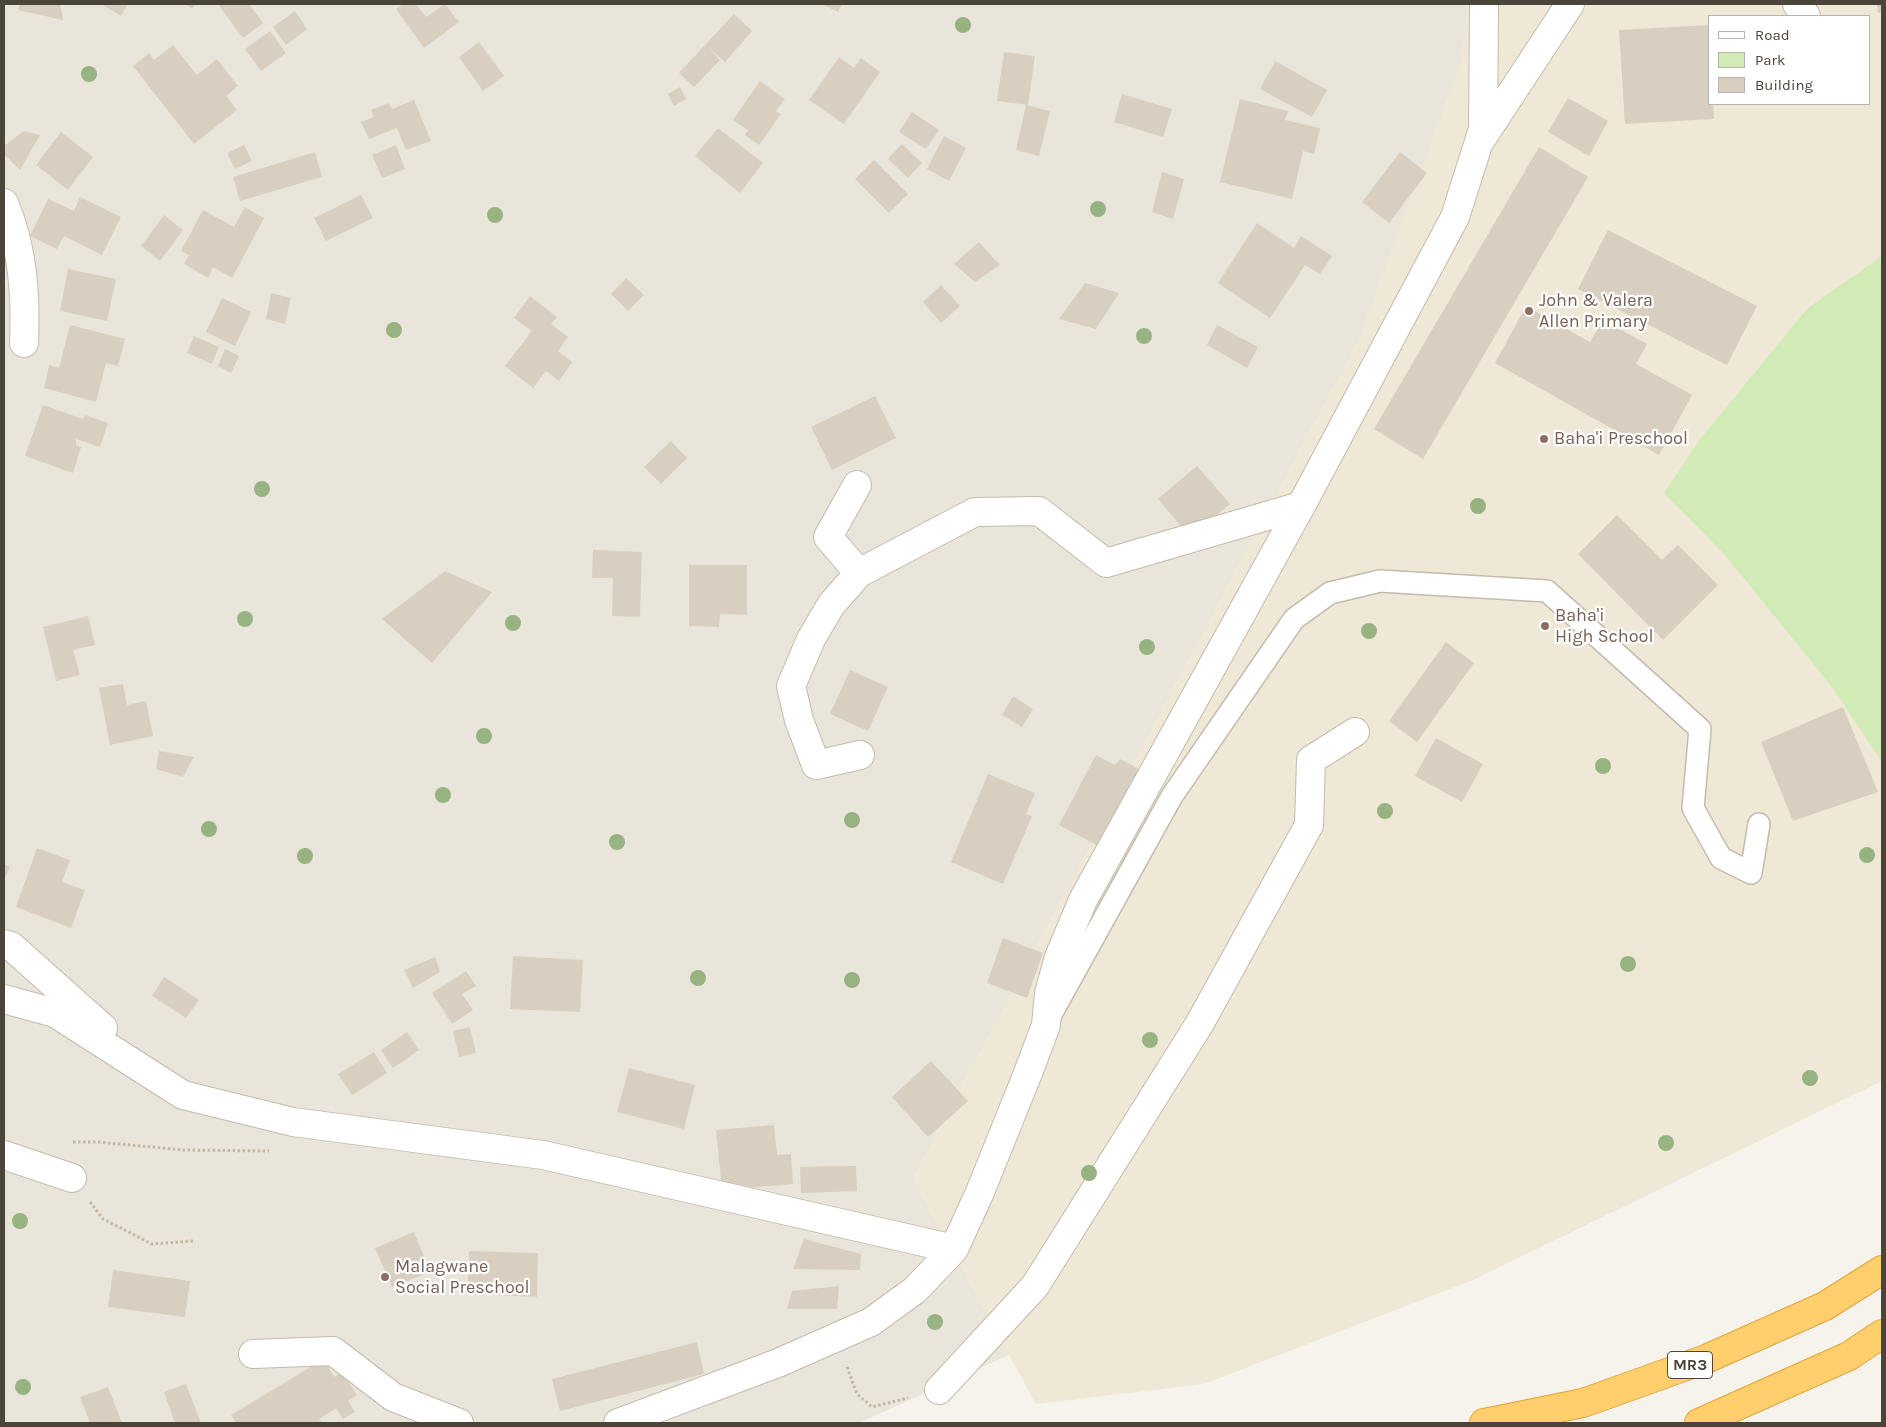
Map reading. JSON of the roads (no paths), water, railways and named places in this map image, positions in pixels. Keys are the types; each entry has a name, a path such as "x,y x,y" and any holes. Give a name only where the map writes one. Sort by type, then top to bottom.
{"highway":[{"name":"MR3","path":"1484,1423 1583,1403 1706,1359 1825,1306 1882,1270"},
{"path":"1700,1423 1850,1356 1882,1334"}],"street":[{"path":"618,1423 778,1363 871,1322 915,1290 954,1249 984,1183 1046,1025 1049,993 1060,957 1084,900 1300,506 1455,217 1483,129 1484,4"},
{"path":"1478,144 1570,4"},
{"path":"1797,4 1805,15"},
{"path":"4,203 20,252 25,312 24,343"},
{"path":"857,485 828,537 859,573"},
{"path":"860,755 816,765 800,720 791,686 811,639 831,605 859,573 975,512 1039,511 1106,563 1300,506"},
{"path":"939,1390 1041,1277 1200,1023 1252,924 1288,868 1309,825 1311,760 1355,732"},
{"path":"4,944 11,946 159,1080"},
{"path":"4,999 55,1014 183,1094 293,1122 544,1155 954,1249"},
{"path":"4,1155 72,1178"},
{"path":"252,1354 333,1351 393,1397 460,1423"}],"lane":[{"path":"1046,1025 1172,796 1294,618 1330,593 1380,581 1547,591 1700,729 1693,808 1721,858 1751,873 1759,824"}],"place":[{"name":"John & Valera Allen Primary","path":"1529,311"},
{"name":"Baha'i Preschool","path":"1544,439"},
{"name":"Baha'i High School","path":"1545,626"},
{"name":"Malagwane Social Preschool","path":"385,1277"}]}
